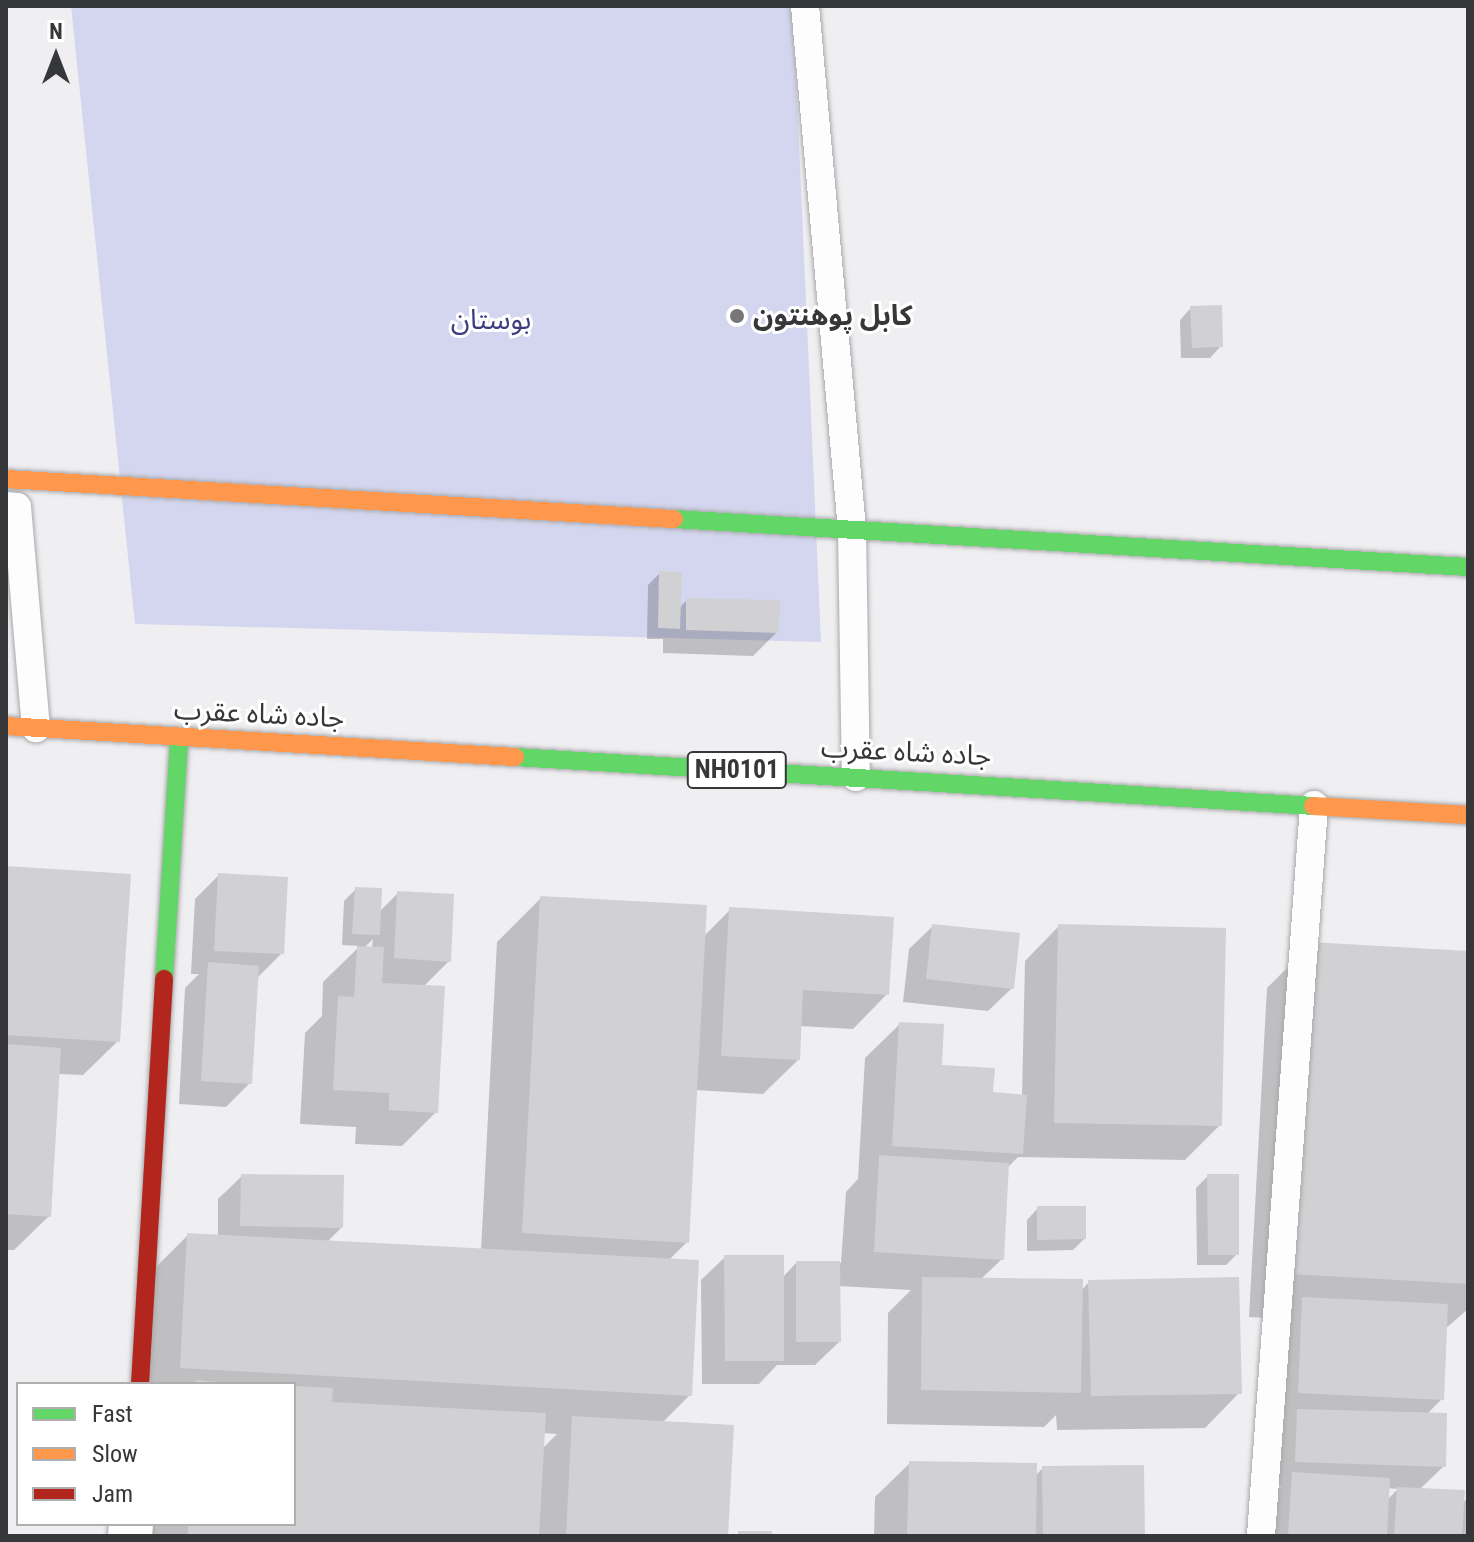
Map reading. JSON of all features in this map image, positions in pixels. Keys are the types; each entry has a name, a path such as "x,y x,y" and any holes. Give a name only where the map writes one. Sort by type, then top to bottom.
{"main road":[{"path":"6,479 1468,567"},
{"name":"جاده شاه عقرب","path":"6,726 1468,815"},
{"path":"140,1382 179,738"}],"lane":[{"path":"805,6 852,530 856,777"},
{"path":"6,506 17,507 36,728"},
{"path":"1261,1536 1314,805"}],"green space":[{"name":"بوستان","path":"71,6 793,6 821,642 135,624"}],"building":[{"path":"1222,305 1223,347 1192,348 1190,306"},
{"path":"659,571 682,572 680,629 658,628"},
{"path":"686,598 780,600 779,633 686,630"},
{"path":"6,866 131,874 120,1042 6,1035"},
{"path":"218,873 288,877 284,954 214,951"},
{"path":"355,887 382,888 380,935 352,934"},
{"path":"397,891 454,894 451,962 394,958"},
{"path":"540,896 707,905 689,1243 522,1233"},
{"path":"729,907 894,917 889,995 803,990 800,1060 721,1056"},
{"path":"932,924 1020,933 1014,989 926,979"},
{"path":"1058,924 1226,928 1222,1126 1054,1123"},
{"path":"1310,942 1468,951 1468,1284 1292,1274"},
{"path":"357,946 384,947 382,983 445,986 438,1113 389,1110 389,1093 333,1090 338,996 354,997"},
{"path":"208,962 259,966 252,1084 201,1081"},
{"path":"899,1022 944,1024 942,1065 995,1068 993,1092 1027,1095 1023,1154 892,1146"},
{"path":"6,1044 61,1048 51,1217 6,1214"},
{"path":"879,1155 1009,1163 1004,1260 874,1252"},
{"path":"241,1174 344,1175 343,1228 240,1226"},
{"path":"1207,1174 1239,1174 1239,1255 1208,1255"},
{"path":"1037,1206 1086,1206 1086,1239 1037,1240"},
{"path":"187,1233 699,1260 692,1396 180,1368"},
{"path":"724,1255 784,1255 784,1361 725,1361"},
{"path":"796,1261 840,1261 841,1342 796,1342"},
{"path":"922,1277 1083,1279 1081,1393 921,1390"},
{"path":"1239,1277 1242,1394 1091,1396 1088,1280"},
{"path":"1302,1297 1448,1304 1444,1400 1298,1393"},
{"path":"296,1386 333,1388 332,1402 546,1413 539,1536 188,1536 188,1526 296,1526"},
{"path":"1297,1409 1447,1413 1446,1467 1295,1462"},
{"path":"572,1416 734,1425 728,1536 566,1536"},
{"path":"909,1461 1037,1463 1036,1536 907,1536"},
{"path":"1144,1465 1145,1536 1043,1536 1042,1466"},
{"path":"1292,1472 1390,1478 1387,1536 1288,1536"},
{"path":"1397,1487 1465,1490 1462,1536 1394,1536"},
{"path":"738,1531 772,1531 772,1536 738,1536"}],"traffic: fast":[{"path":"674,519 1468,567"},
{"path":"164,979 179,738"},
{"path":"515,757 1313,806"}],"traffic: slow":[{"path":"6,479 674,519"},
{"path":"6,726 515,757"},
{"path":"1313,806 1468,815"}],"traffic: jam":[{"path":"140,1382 164,979"}],"place":[{"name":"کابل پوهنتون","path":"737,316"}]}
